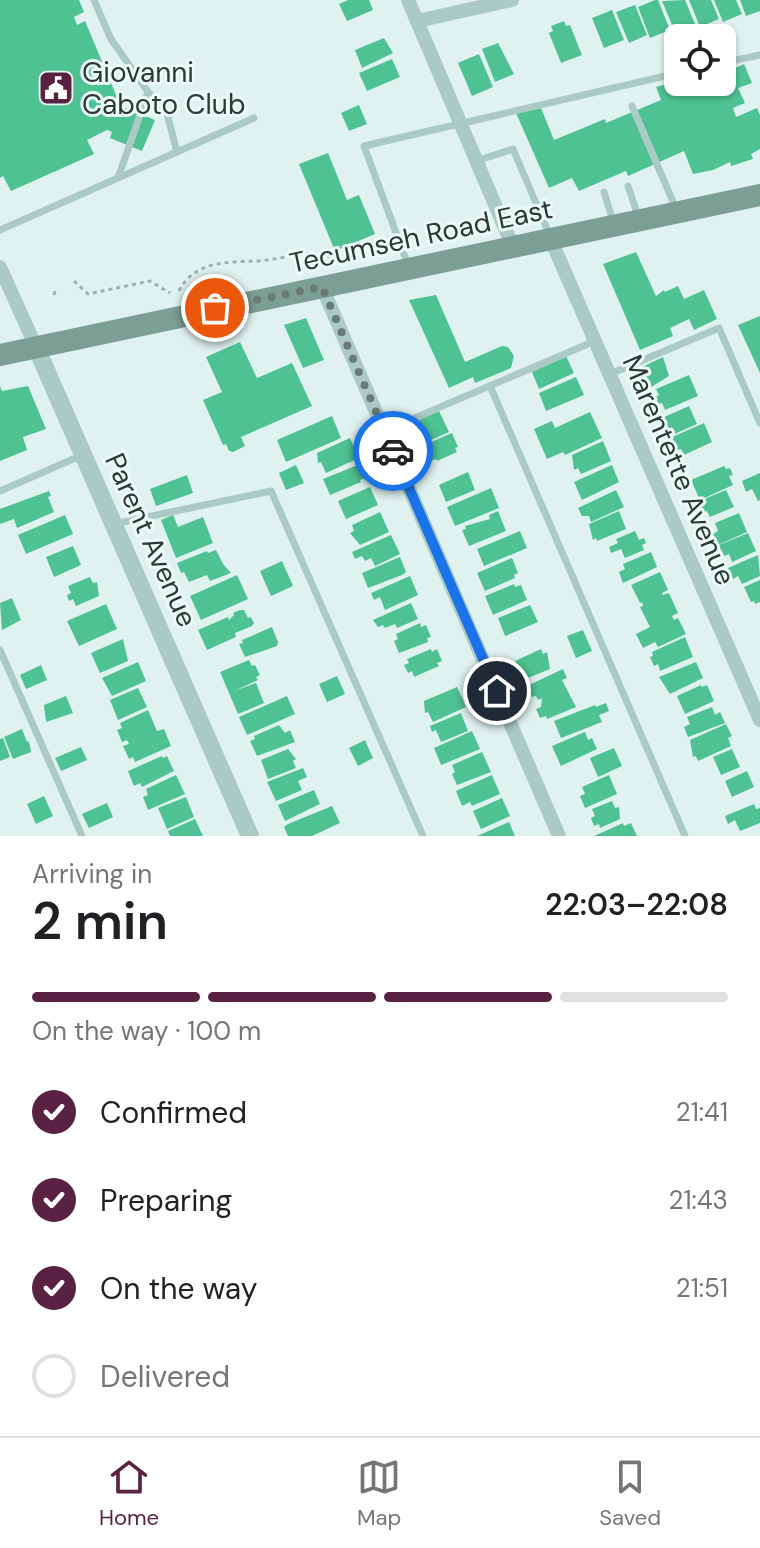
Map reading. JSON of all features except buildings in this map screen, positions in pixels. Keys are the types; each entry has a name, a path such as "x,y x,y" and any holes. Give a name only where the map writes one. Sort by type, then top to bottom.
{"main road":[{"name":"Tecumseh Road East","path":"0,355 760,195"}],"street":[{"path":"408,0 513,247"},
{"path":"417,21 512,0"},
{"name":"Marentette Avenue","path":"551,240 760,720"},
{"name":"Parent Avenue","path":"0,267 250,836"},
{"path":"322,287 559,836"}],"lane":[{"path":"94,0 111,39 148,92 166,110 177,152"},
{"path":"736,60 760,55"},
{"path":"409,269 364,146 664,76"},
{"path":"118,178 148,92"},
{"path":"632,106 678,213"},
{"path":"0,230 254,118"},
{"path":"476,161 513,149 551,240"},
{"path":"628,186 640,221"},
{"path":"604,192 615,226"},
{"path":"610,374 719,328 760,423"},
{"path":"384,431 595,341"},
{"path":"490,386 685,836"},
{"path":"0,491 82,455"},
{"path":"113,524 271,491 423,836"},
{"path":"0,650 82,836"}],"path":[{"path":"179,291 185,279 208,266 318,253 338,259"},
{"path":"74,281 88,294 150,281 170,293"}],"way so far":[{"path":"215,308 322,287 393,451"}],"place":[{"name":"Giovanni Caboto Club","path":"56,88"}],"route":[{"path":"393,451 497,691"}]}
